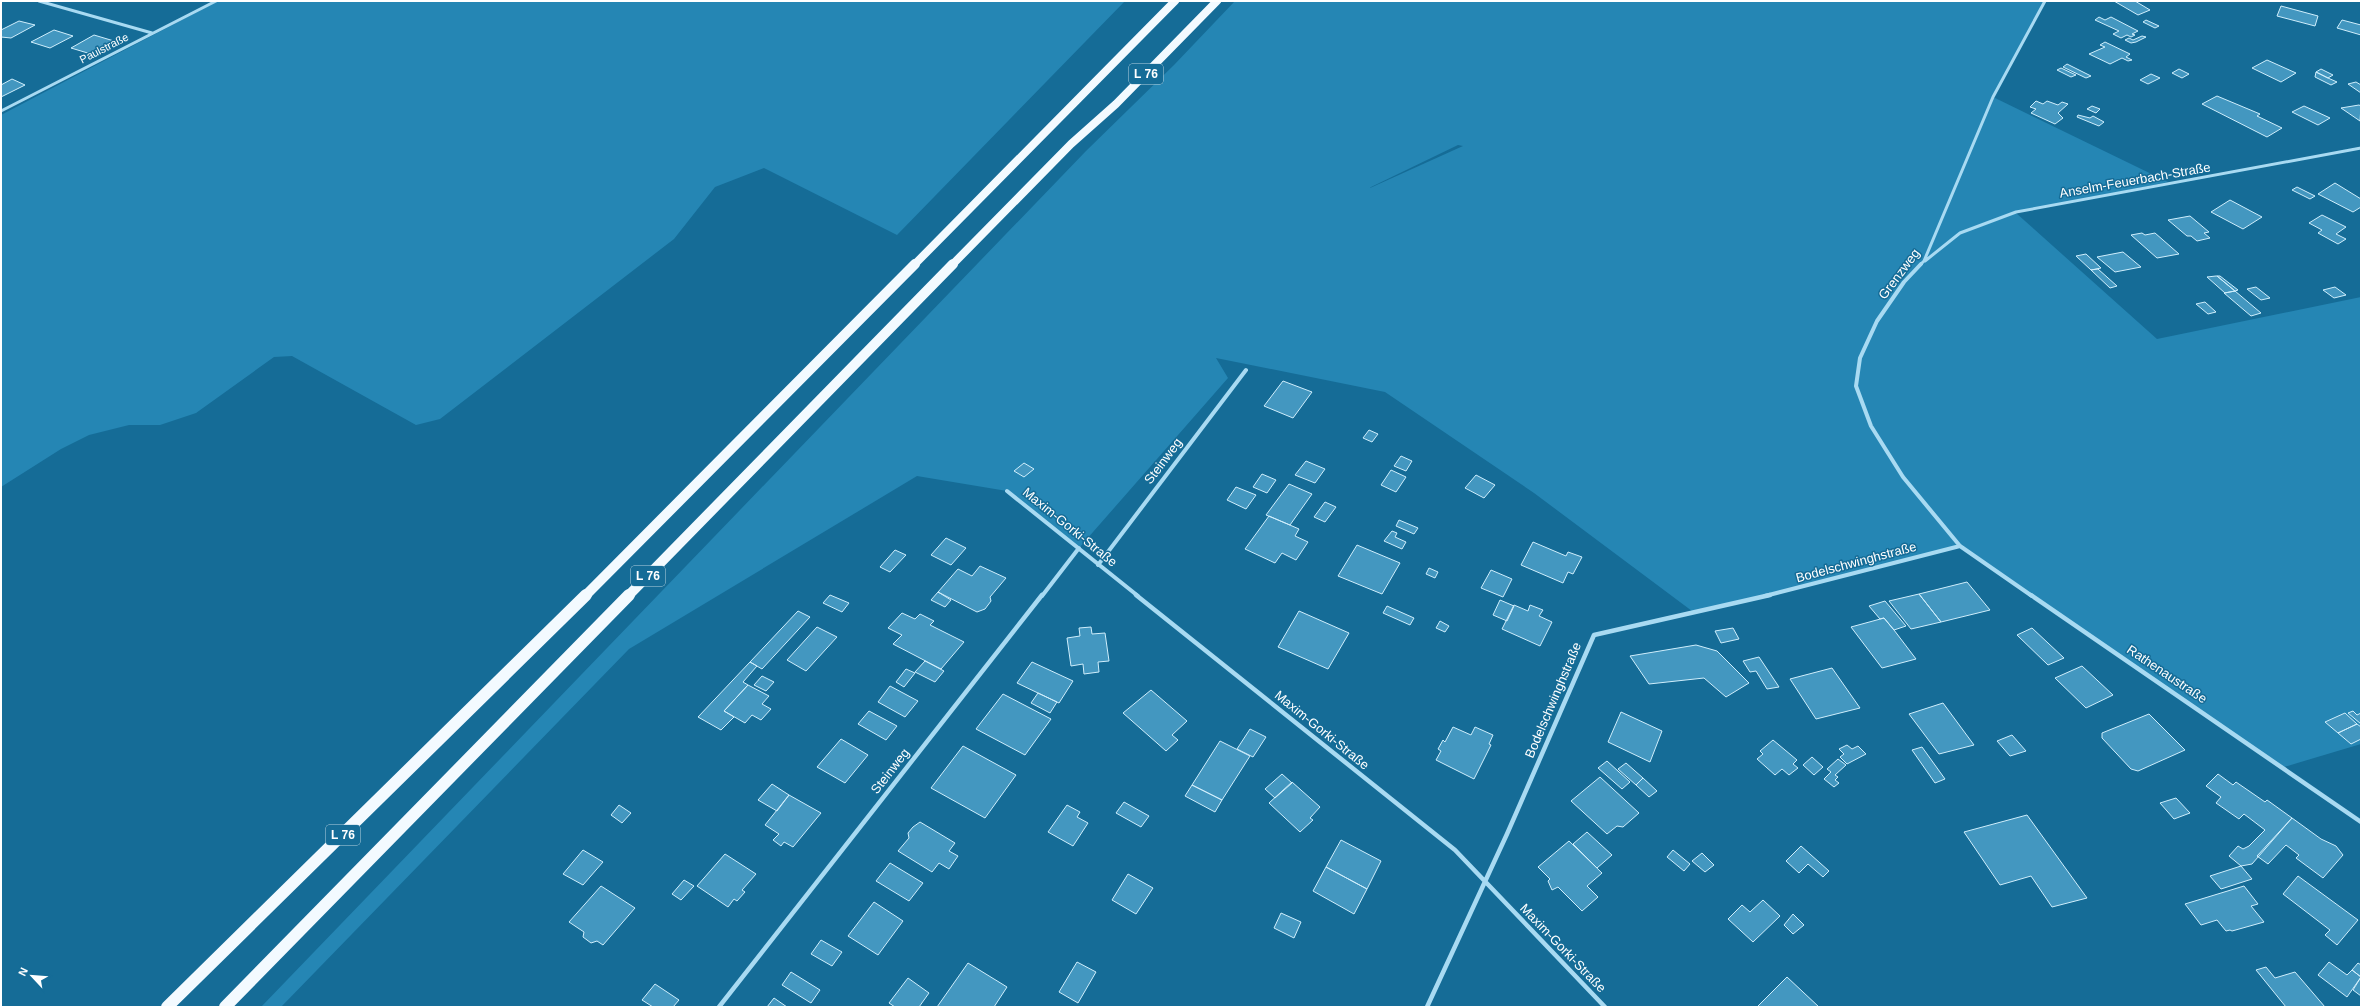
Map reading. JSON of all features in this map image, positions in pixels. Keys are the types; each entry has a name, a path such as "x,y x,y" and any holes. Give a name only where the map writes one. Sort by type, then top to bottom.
{"main road":[{"name":"L 76","path":"167,1007 519,662 1071,108 1175,1"},
{"name":"L 76","path":"225,1007 1072,144 1116,104 1217,1"}],"street":[{"path":"39,1 152,33"},
{"name":"Paulstraße","path":"1,111 216,1"},
{"name":"Grenzweg","path":"1960,546 1903,477 1871,426 1856,386 1860,358 1877,321 1904,282 1924,261 1993,97 2046,1"},
{"name":"Anselm-Feuerbach-Straße","path":"1924,261 1960,233 2016,212 2361,148"},
{"name":"Steinweg","path":"1098,564 1246,370"},
{"name":"Maxim-Gorki-Straße","path":"1007,491 1455,850 1605,1007"},
{"name":"Rathenaustraße","path":"1960,546 2361,822"},
{"name":"Bodelschwinghstraße","path":"1427,1007 1507,834 1594,635 1692,611 1802,588 1960,546"},
{"name":"Steinweg","path":"718,1007 1079,548"}],"shaded area":[{"path":"218,1 1125,1 897,235 764,168 715,187 674,239 440,419 416,425 292,356 274,357 196,413 160,425 129,425 89,435 61,449 1,487 1,115"},
{"path":"1235,1 2045,1 1993,97 2168,182 2016,213 2157,339 2361,297 2361,744 2284,767 1960,546 1802,588 1692,611 1534,493 1385,392 1216,358 1228,378 1079,548 1007,491 917,476 629,649 281,1007 261,1007 1086,151 1174,65","holes":["1458,145 1463,146 1370,188"]}],"building":[{"path":"2114,1 2135,1 2150,10 2138,15"},
{"path":"2281,6 2318,16 2315,26 2277,16"},
{"path":"2099,17 2105,20 2111,17 2138,31 2132,34 2135,35 2131,37 2127,35 2121,38 2113,34 2119,31 2095,20"},
{"path":"2146,20 2159,26 2155,28 2143,22"},
{"path":"2342,20 2361,25 2361,35 2337,28"},
{"path":"19,21 35,25 11,38 1,37 1,30"},
{"path":"54,30 73,36 50,48 31,42"},
{"path":"94,35 114,41 91,54 71,48"},
{"path":"2142,36 2146,37 2136,42 2131,43 2125,40 2129,38 2133,40"},
{"path":"2105,42 2130,54 2126,57 2132,60 2128,61 2122,58 2110,64 2089,54 2105,47 2100,45"},
{"path":"2267,60 2296,73 2281,82 2252,68"},
{"path":"2067,64 2091,76 2086,78 2063,67"},
{"path":"2061,68 2076,75 2071,77 2057,70"},
{"path":"2179,69 2189,74 2182,78 2172,73"},
{"path":"2321,69 2333,75 2328,78 2316,72"},
{"path":"2316,72 2337,82 2331,85 2315,77"},
{"path":"2151,74 2160,78 2148,84 2140,80"},
{"path":"12,79 25,85 1,97 1,85"},
{"path":"2356,82 2361,85 2361,93 2348,84"},
{"path":"2217,96 2260,114 2257,116 2282,128 2267,137 2202,104"},
{"path":"2036,101 2043,104 2047,101 2058,105 2062,102 2068,104 2058,113 2063,118 2055,124 2031,113 2036,109 2030,107"},
{"path":"2092,106 2100,109 2096,113 2087,109"},
{"path":"2304,106 2330,118 2318,125 2292,112"},
{"path":"2361,106 2360,121 2341,108"},
{"path":"2078,115 2090,118 2093,116 2104,122 2099,126 2077,117"},
{"path":"2335,183 2361,199 2361,207 2353,212 2318,194"},
{"path":"2297,187 2315,196 2310,199 2292,190"},
{"path":"2230,200 2262,217 2243,229 2211,212"},
{"path":"2322,215 2346,227 2336,234 2346,239 2338,244 2318,233 2322,230 2309,223"},
{"path":"2190,216 2209,232 2204,233 2210,238 2197,241 2191,236 2187,236 2168,220"},
{"path":"2142,233 2145,235 2155,233 2179,254 2157,258 2131,235"},
{"path":"2123,252 2141,267 2115,272 2097,257"},
{"path":"2086,254 2101,268 2091,270 2076,256"},
{"path":"2098,269 2117,286 2110,288 2091,270"},
{"path":"2217,276 2235,291 2225,293 2207,277"},
{"path":"2217,276 2220,276 2238,290 2235,291"},
{"path":"2256,287 2270,298 2261,300 2247,289"},
{"path":"2335,287 2346,295 2334,298 2323,290"},
{"path":"2235,291 2261,313 2251,316 2224,293"},
{"path":"2205,302 2216,312 2208,314 2196,304"},
{"path":"1283,381 1312,392 1293,418 1264,406"},
{"path":"1369,430 1378,434 1372,442 1363,438"},
{"path":"1401,456 1412,461 1406,471 1394,466"},
{"path":"1306,461 1325,469 1315,483 1295,475"},
{"path":"1024,463 1034,469 1024,477 1014,471"},
{"path":"1391,470 1406,477 1396,492 1381,485"},
{"path":"1262,474 1276,480 1267,493 1253,487"},
{"path":"1476,475 1495,485 1484,498 1465,488"},
{"path":"1289,484 1312,494 1290,525 1266,515"},
{"path":"1236,487 1256,495 1246,509 1227,500"},
{"path":"1325,502 1336,507 1325,522 1314,517"},
{"path":"1269,516 1299,529 1295,536 1308,542 1296,560 1282,553 1275,563 1245,549"},
{"path":"1399,520 1418,528 1414,534 1396,526"},
{"path":"1392,531 1397,533 1395,537 1406,542 1402,549 1384,541"},
{"path":"946,538 966,548 951,565 931,555"},
{"path":"1533,542 1566,556 1568,552 1582,557 1573,574 1568,572 1563,583 1521,565"},
{"path":"1357,545 1400,563 1382,594 1338,576"},
{"path":"895,550 906,555 890,572 880,567"},
{"path":"980,566 1006,578 990,597 991,601 985,609 977,612 938,592 958,569 972,576"},
{"path":"1429,568 1438,572 1435,578 1426,574"},
{"path":"1491,570 1512,579 1503,597 1481,588"},
{"path":"1967,582 1990,610 1941,622 1919,594"},
{"path":"938,592 951,600 945,607 931,600"},
{"path":"1919,594 1941,622 1911,629 1889,601"},
{"path":"830,595 849,603 842,612 823,603"},
{"path":"1500,600 1514,606 1507,621 1493,615"},
{"path":"1885,601 1906,626 1894,630 1884,618 1880,619 1869,606"},
{"path":"1514,605 1528,611 1530,605 1543,610 1539,616 1552,622 1540,646 1502,629"},
{"path":"1387,606 1414,618 1410,625 1383,613"},
{"path":"798,611 810,617 762,669 750,662"},
{"path":"1299,611 1349,633 1328,669 1278,647"},
{"path":"902,613 915,619 920,614 934,621 930,625 964,642 941,669 893,644 902,635 888,628"},
{"path":"1884,618 1916,659 1882,668 1851,627"},
{"path":"1440,621 1449,626 1445,632 1436,628"},
{"path":"817,627 837,637 806,671 787,660"},
{"path":"1091,627 1092,634 1105,633 1109,661 1098,662 1099,672 1084,674 1083,664 1071,666 1067,638 1080,636 1079,628"},
{"path":"1733,628 1739,639 1721,643 1715,631"},
{"path":"2032,628 2064,658 2048,665 2017,635"},
{"path":"1696,645 1717,651 1749,683 1726,697 1704,678 1649,684 1630,656"},
{"path":"1759,657 1779,687 1767,689 1756,671 1750,672 1743,661"},
{"path":"925,661 944,671 935,682 915,672"},
{"path":"750,662 757,666 743,682 748,685 724,711 734,717 721,730 698,717"},
{"path":"1032,662 1073,681 1059,703 1017,683"},
{"path":"2082,666 2113,695 2086,708 2055,678"},
{"path":"1832,668 1860,708 1816,719 1790,679"},
{"path":"906,669 915,673 904,687 896,682"},
{"path":"762,676 774,682 766,691 754,685"},
{"path":"748,685 769,696 762,704 771,709 761,720 752,715 745,723 724,711"},
{"path":"890,686 918,701 905,717 878,702"},
{"path":"1151,690 1187,721 1172,735 1178,740 1166,751 1123,713"},
{"path":"1038,693 1057,702 1050,713 1031,703"},
{"path":"1003,694 1051,719 1025,755 976,729"},
{"path":"1943,703 1974,745 1939,754 1909,714"},
{"path":"869,711 897,726 886,740 858,724"},
{"path":"2353,711 2357,715 2361,713 2361,724 2348,713"},
{"path":"1621,712 1662,731 1650,762 1608,742"},
{"path":"2345,713 2357,724 2338,733 2325,722"},
{"path":"2149,714 2185,750 2138,771 2131,769 2102,738 2102,733"},
{"path":"2357,724 2361,727 2361,739 2351,744 2338,733"},
{"path":"1453,727 1471,735 1475,727 1493,735 1489,744 1491,745 1474,779 1436,760 1441,751 1438,749 1443,740 1445,742"},
{"path":"1250,729 1266,737 1253,757 1237,749"},
{"path":"2012,735 2026,751 2010,756 1997,741"},
{"path":"841,739 868,755 845,783 817,767"},
{"path":"1773,740 1797,760 1793,764 1798,768 1789,775 1782,769 1775,775 1757,759 1763,754 1760,751"},
{"path":"1220,741 1250,756 1222,800 1192,785"},
{"path":"1847,745 1852,749 1858,746 1866,754 1847,764 1840,757 1844,754 1839,749"},
{"path":"963,746 1016,775 985,818 931,788"},
{"path":"1922,747 1945,779 1935,783 1912,750"},
{"path":"1812,757 1823,767 1814,775 1803,765"},
{"path":"1838,759 1846,765 1835,775 1838,777 1835,780 1839,783 1834,787 1824,779 1831,772 1827,769"},
{"path":"1607,761 1630,782 1622,789 1598,768"},
{"path":"1626,763 1643,778 1636,785 1618,769"},
{"path":"1282,774 1292,783 1275,798 1265,789"},
{"path":"2218,774 2233,785 2236,782 2265,802 2267,800 2292,818 2252,864 2241,866 2229,856 2238,846 2243,849 2249,846 2265,830 2244,814 2239,819 2216,803 2221,797 2206,786"},
{"path":"1600,777 1639,813 1623,827 1617,826 1607,834 1571,801"},
{"path":"1643,778 1657,791 1649,797 1636,785"},
{"path":"1292,782 1320,807 1310,818 1313,820 1300,832 1269,803"},
{"path":"772,784 789,795 777,811 758,800"},
{"path":"1192,785 1222,800 1215,812 1185,796"},
{"path":"789,795 821,813 793,847 784,842 781,846 773,840 779,834 765,825"},
{"path":"2176,798 2190,813 2174,819 2160,803"},
{"path":"1124,802 1149,816 1141,827 1116,813"},
{"path":"619,805 631,813 622,823 611,815"},
{"path":"1067,805 1080,812 1077,817 1088,823 1073,846 1048,832"},
{"path":"2027,815 2087,898 2052,907 2031,876 2000,885 1964,832"},
{"path":"2292,818 2321,839 2336,846 2343,855 2323,878 2296,858 2299,855 2286,845 2268,864 2257,856"},
{"path":"920,822 955,843 949,851 958,856 949,869 939,863 932,872 898,851 909,838 908,833"},
{"path":"1587,832 1612,855 1597,868 1573,844"},
{"path":"1341,840 1381,861 1367,889 1326,867"},
{"path":"1569,841 1602,873 1587,886 1598,897 1582,911 1558,887 1552,890 1548,881 1550,879 1538,867"},
{"path":"1801,846 1829,871 1823,877 1808,864 1799,873 1786,861"},
{"path":"583,850 603,862 583,885 563,874"},
{"path":"1673,850 1690,864 1684,871 1667,857"},
{"path":"1702,853 1714,865 1705,872 1692,861"},
{"path":"725,854 756,874 742,890 745,892 737,901 734,899 728,907 697,886"},
{"path":"890,863 923,883 909,901 876,881"},
{"path":"2241,866 2252,879 2221,889 2210,876"},
{"path":"1326,867 1367,889 1354,914 1313,891"},
{"path":"1128,874 1153,888 1136,914 1112,900"},
{"path":"2298,876 2358,920 2337,945 2325,935 2330,930 2283,894"},
{"path":"684,880 694,886 681,900 672,894"},
{"path":"601,886 635,908 603,945 597,941 591,943 583,937 584,932 569,922"},
{"path":"2244,886 2258,904 2251,906 2264,922 2232,931 2226,931 2217,920 2201,925 2185,904"},
{"path":"1763,900 1780,916 1753,942 1728,919 1742,905 1750,912"},
{"path":"874,902 903,921 878,955 848,936"},
{"path":"1281,913 1301,922 1294,938 1274,928"},
{"path":"1793,914 1804,925 1793,934 1784,925"},
{"path":"821,940 842,952 832,966 811,954"},
{"path":"1077,962 1096,972 1078,1003 1059,992"},
{"path":"2329,962 2347,975 2352,970 2361,977 2347,997 2318,975"},
{"path":"968,963 1007,987 994,1007 937,1007"},
{"path":"2358,963 2361,965 2361,977 2352,970"},
{"path":"2266,967 2275,978 2295,972 2325,1007 2286,1007 2256,970"},
{"path":"791,972 820,990 811,1003 782,985"},
{"path":"1787,977 1819,1007 1757,1007"},
{"path":"2361,977 2361,996 2353,990"},
{"path":"908,978 929,993 919,1007 895,1007 889,1003"},
{"path":"655,984 679,1000 673,1007 653,1007 642,1000"},
{"path":"774,998 787,1007 767,1007"}]}
